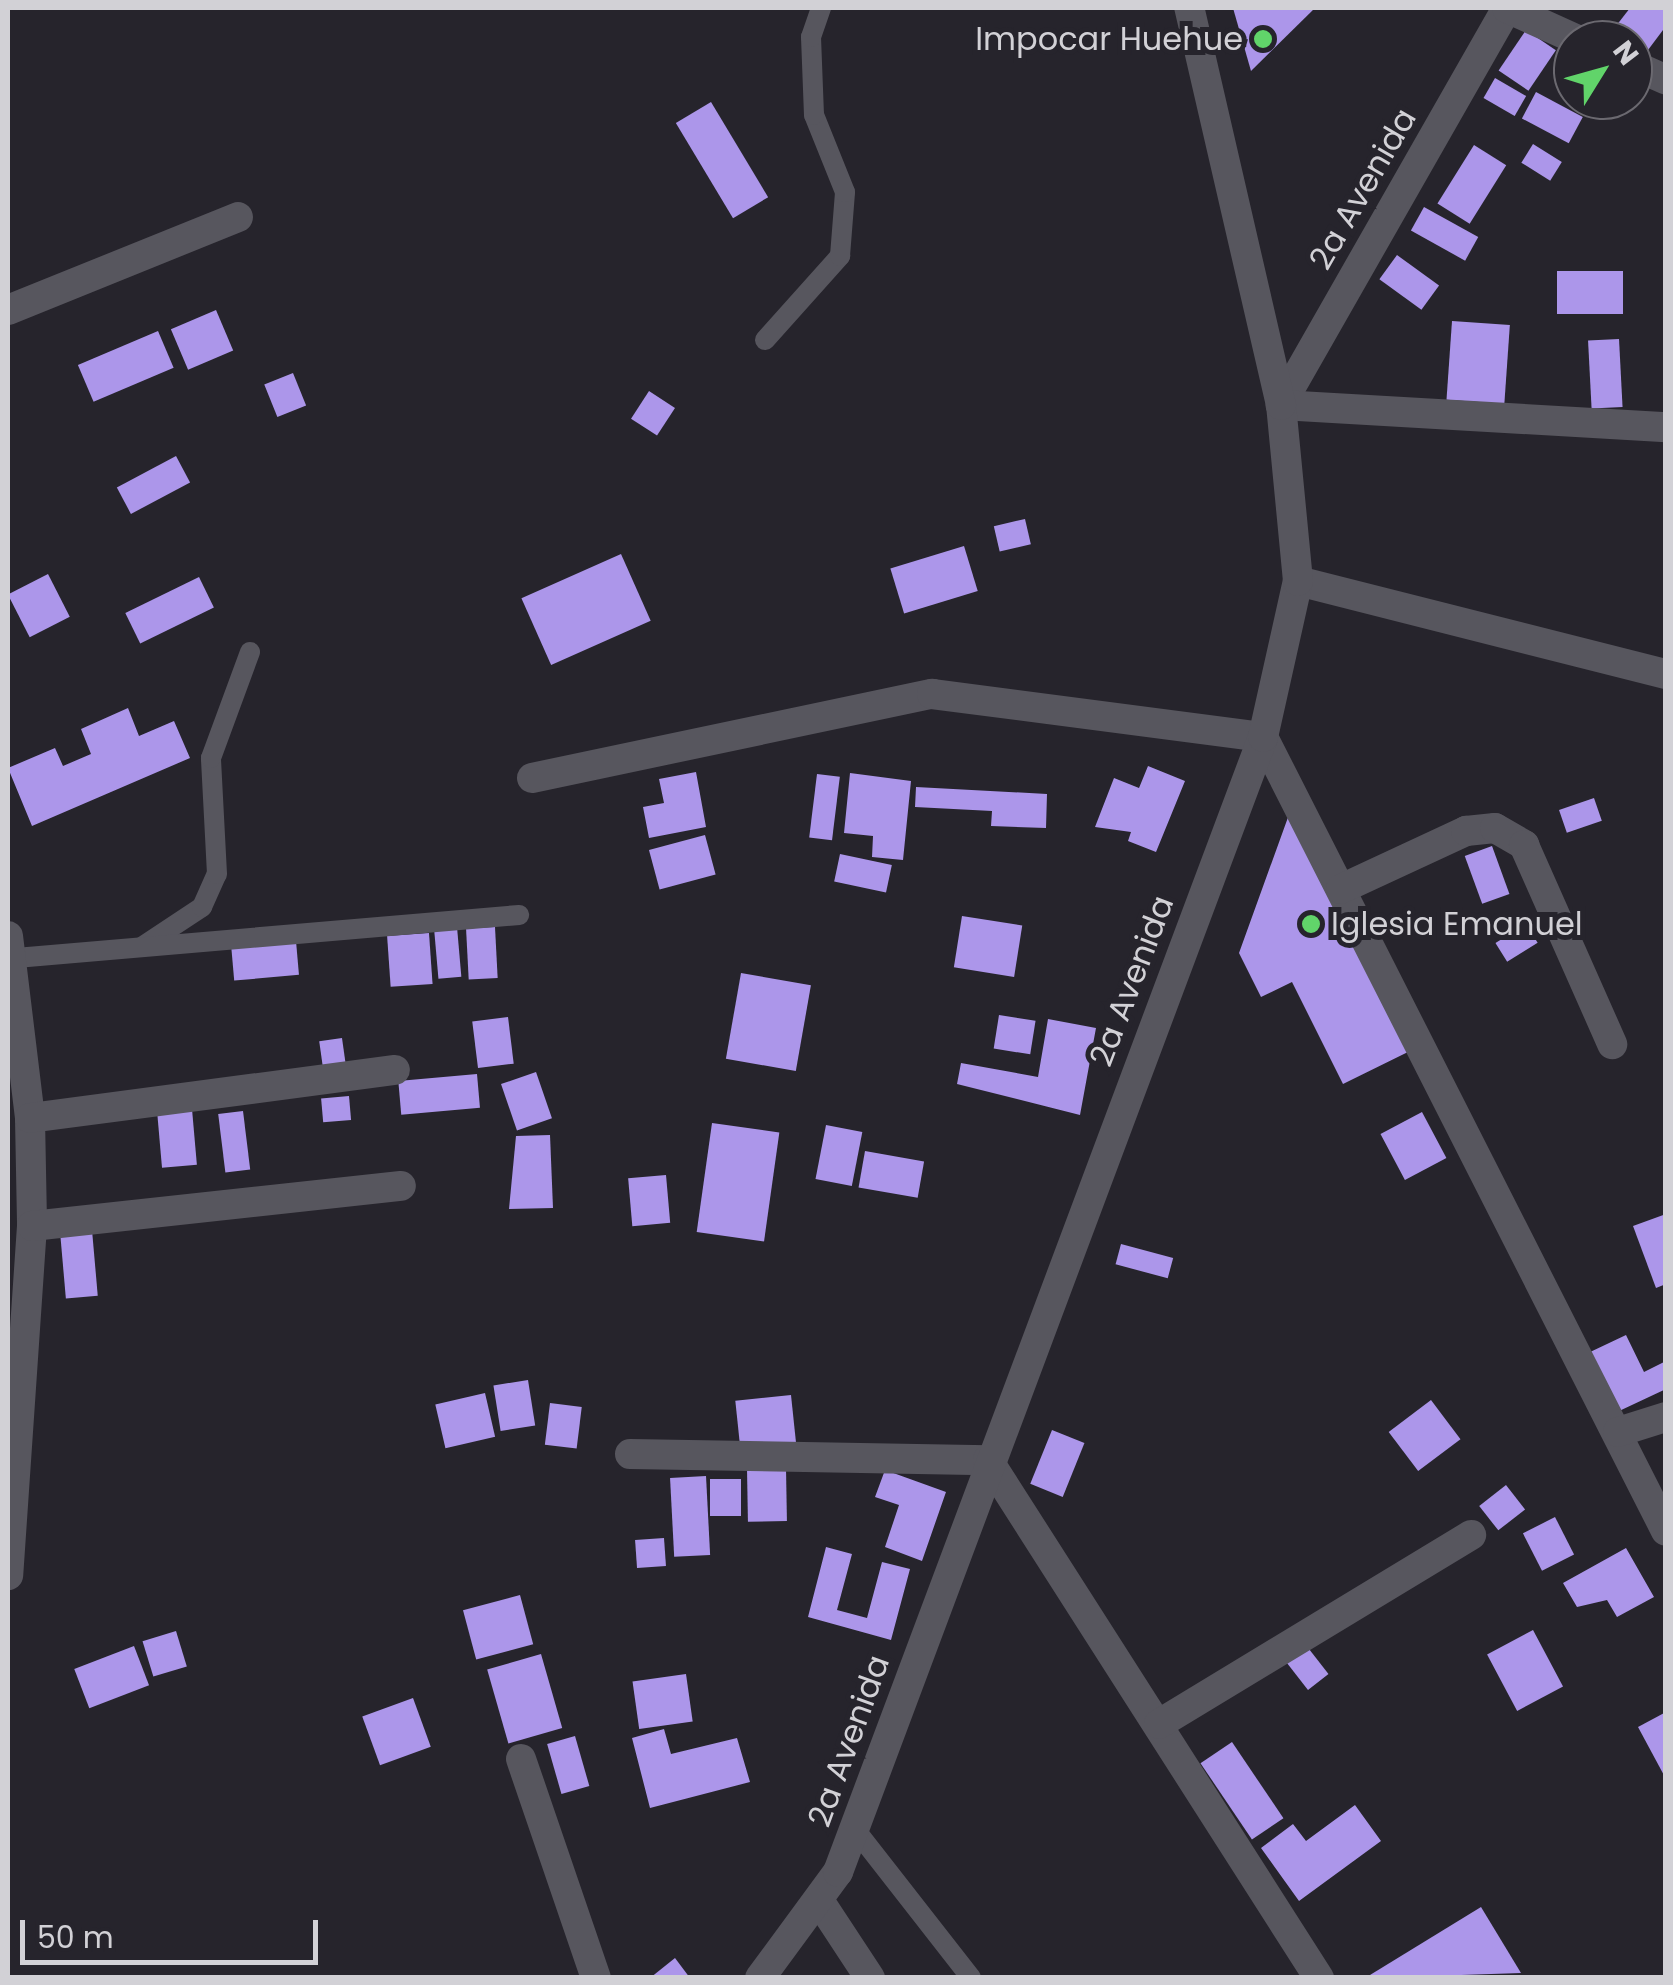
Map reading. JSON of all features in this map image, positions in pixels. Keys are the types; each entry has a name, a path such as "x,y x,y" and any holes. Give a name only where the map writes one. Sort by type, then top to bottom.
{"street":[{"path":"1189,8 1280,405 1666,426"},
{"path":"1507,8 1553,29"},
{"name":"2a Avenida","path":"760,1978 820,1902 854,1828 988,1460 1263,737 1298,581 1280,405 1507,8"},
{"path":"8,310 238,217"},
{"path":"1298,581 1666,674"},
{"path":"532,778 932,694 1263,737 1666,1530"},
{"path":"1341,889 1466,831 1495,828 1524,846 1612,1044"},
{"path":"8,1575 32,1226 19,1179 30,1118 12,947"},
{"path":"30,1118 395,1070"},
{"path":"32,1226 401,1186"},
{"path":"1618,1432 1666,1418"},
{"path":"630,1454 988,1460 1319,1978"},
{"path":"1159,1724 1471,1535"},
{"path":"521,1759 596,1978"},
{"path":"820,1902 870,1978"}],"lane":[{"path":"765,340 840,256 845,192 814,115 811,36 820,8"},
{"path":"141,947 202,908 218,874 210,758 250,652"},
{"path":"12,947 141,947 519,915"},
{"path":"854,1828 971,1978"}],"building":[{"name":"Impocar Huehue","path":"1233,8 1315,8 1251,71"},
{"path":"1630,8 1666,8 1666,26 1653,43 1653,20 1621,20"},
{"path":"1526,30 1553,48 1553,54 1528,91 1499,71"},
{"path":"1495,78 1526,96 1515,116 1484,98"},
{"path":"1536,92 1553,101 1553,120 1581,120 1569,143 1522,118"},
{"path":"711,102 768,197 733,218 676,123"},
{"path":"1533,144 1562,162 1550,181 1521,163"},
{"path":"1474,145 1506,165 1470,224 1437,204"},
{"path":"1424,207 1478,237 1465,261 1411,231"},
{"path":"1397,255 1439,286 1421,310 1379,279"},
{"path":"1557,271 1623,271 1623,314 1557,314"},
{"path":"216,310 233,351 188,370 171,329"},
{"path":"1452,321 1510,325 1504,404 1446,400"},
{"path":"158,331 174,368 94,402 78,365"},
{"path":"1619,339 1623,407 1592,409 1588,341"},
{"path":"293,373 306,405 277,417 264,385"},
{"path":"649,391 675,408 657,436 631,419"},
{"path":"176,456 190,482 131,514 117,487"},
{"path":"1025,519 1031,544 1000,552 994,526"},
{"path":"964,546 978,591 904,613 890,569"},
{"path":"621,554 651,621 551,665 521,598"},
{"path":"48,574 70,617 30,637 8,594"},
{"path":"199,577 214,608 140,644 125,613"},
{"path":"128,708 139,736 174,721 190,758 32,826 8,768 55,748 63,766 91,754 81,729"},
{"path":"1148,766 1185,781 1156,852 1128,841 1131,832 1095,827 1114,778 1139,788"},
{"path":"696,772 706,827 649,838 643,807 664,803 659,779"},
{"path":"850,773 911,781 903,860 872,857 873,836 844,833"},
{"path":"817,774 840,777 832,840 809,838"},
{"path":"916,787 1047,794 1046,828 991,826 992,811 915,807"},
{"path":"1594,798 1602,821 1567,833 1559,810"},
{"name":"Iglesia Emanuel","path":"1291,809 1410,1051 1343,1084 1292,982 1261,997 1239,953"},
{"path":"705,835 716,875 660,890 649,850"},
{"path":"1492,846 1509,894 1482,904 1465,856"},
{"path":"840,854 892,865 886,892 834,881"},
{"path":"962,916 1022,926 1014,977 954,967"},
{"path":"1526,924 1538,943 1507,962 1495,943"},
{"path":"457,927 461,977 438,979 434,929"},
{"path":"495,927 498,978 469,979 466,929"},
{"path":"429,933 433,984 391,987 387,936"},
{"path":"296,941 299,975 234,981 231,947"},
{"path":"741,973 811,985 796,1071 726,1059"},
{"path":"999,1015 1036,1021 1030,1054 994,1049"},
{"path":"508,1017 514,1064 478,1068 472,1021"},
{"path":"1048,1019 1096,1028 1080,1115 957,1084 961,1063 1038,1077"},
{"path":"342,1038 346,1067 323,1070 319,1041"},
{"path":"536,1072 552,1118 517,1130 501,1084"},
{"path":"477,1074 480,1108 401,1115 398,1081"},
{"path":"349,1096 351,1120 323,1122 321,1098"},
{"path":"192,1109 197,1165 162,1168 157,1112"},
{"path":"243,1111 250,1170 225,1173 218,1114"},
{"path":"1422,1112 1446,1158 1405,1180 1381,1134"},
{"path":"712,1123 779,1132 764,1241 697,1232"},
{"path":"826,1125 862,1132 852,1186 816,1179"},
{"path":"550,1135 553,1208 509,1209 516,1136"},
{"path":"865,1151 924,1161 918,1198 859,1187"},
{"path":"666,1175 670,1223 632,1226 628,1178"},
{"path":"1666,1214 1666,1284 1656,1288 1633,1226"},
{"path":"92,1230 98,1296 66,1299 60,1233"},
{"path":"1121,1244 1173,1258 1168,1278 1116,1264"},
{"path":"1626,1335 1644,1372 1666,1361 1666,1389 1617,1412 1588,1353"},
{"path":"528,1380 535,1425 501,1431 493,1385"},
{"path":"485,1393 495,1437 445,1448 435,1404"},
{"path":"791,1395 796,1443 740,1449 735,1401"},
{"path":"1431,1400 1460,1439 1418,1471 1389,1432"},
{"path":"550,1403 582,1407 577,1449 545,1445"},
{"path":"1052,1430 1084,1443 1063,1497 1030,1484"},
{"path":"786,1468 787,1521 748,1522 747,1469"},
{"path":"885,1470 946,1492 922,1561 885,1547 899,1505 875,1497"},
{"path":"706,1476 710,1555 674,1557 670,1478"},
{"path":"710,1479 741,1479 741,1516 710,1516"},
{"path":"1506,1485 1525,1509 1498,1530 1479,1506"},
{"path":"1555,1517 1574,1554 1542,1571 1523,1533"},
{"path":"664,1538 666,1566 637,1568 635,1540"},
{"path":"826,1547 852,1554 837,1610 867,1618 882,1562 910,1569 891,1640 808,1617"},
{"path":"1626,1548 1654,1597 1617,1617 1607,1600 1577,1607 1563,1583"},
{"path":"520,1595 533,1644 476,1660 463,1610"},
{"path":"1533,1630 1563,1687 1517,1711 1487,1654"},
{"path":"176,1631 187,1666 153,1677 143,1641"},
{"path":"1302,1640 1328,1674 1308,1690 1282,1656"},
{"path":"134,1646 149,1685 89,1708 74,1669"},
{"path":"541,1654 562,1728 508,1743 487,1669"},
{"path":"686,1674 693,1722 639,1729 633,1682"},
{"path":"413,1698 431,1747 380,1765 362,1716"},
{"path":"1666,1712 1666,1779 1638,1727"},
{"path":"664,1729 671,1754 737,1738 750,1782 650,1808 632,1738"},
{"path":"575,1736 589,1786 561,1794 547,1744"},
{"path":"1232,1742 1283,1818 1252,1840 1200,1763"},
{"path":"1355,1805 1381,1841 1299,1901 1261,1848 1293,1824 1306,1841"},
{"path":"1481,1907 1521,1973 1372,1978 1370,1975"},
{"path":"675,1958 690,1978 650,1978"}],"place":[{"name":"Impocar Huehue","path":"1263,39"},
{"name":"Iglesia Emanuel","path":"1311,924"}]}
